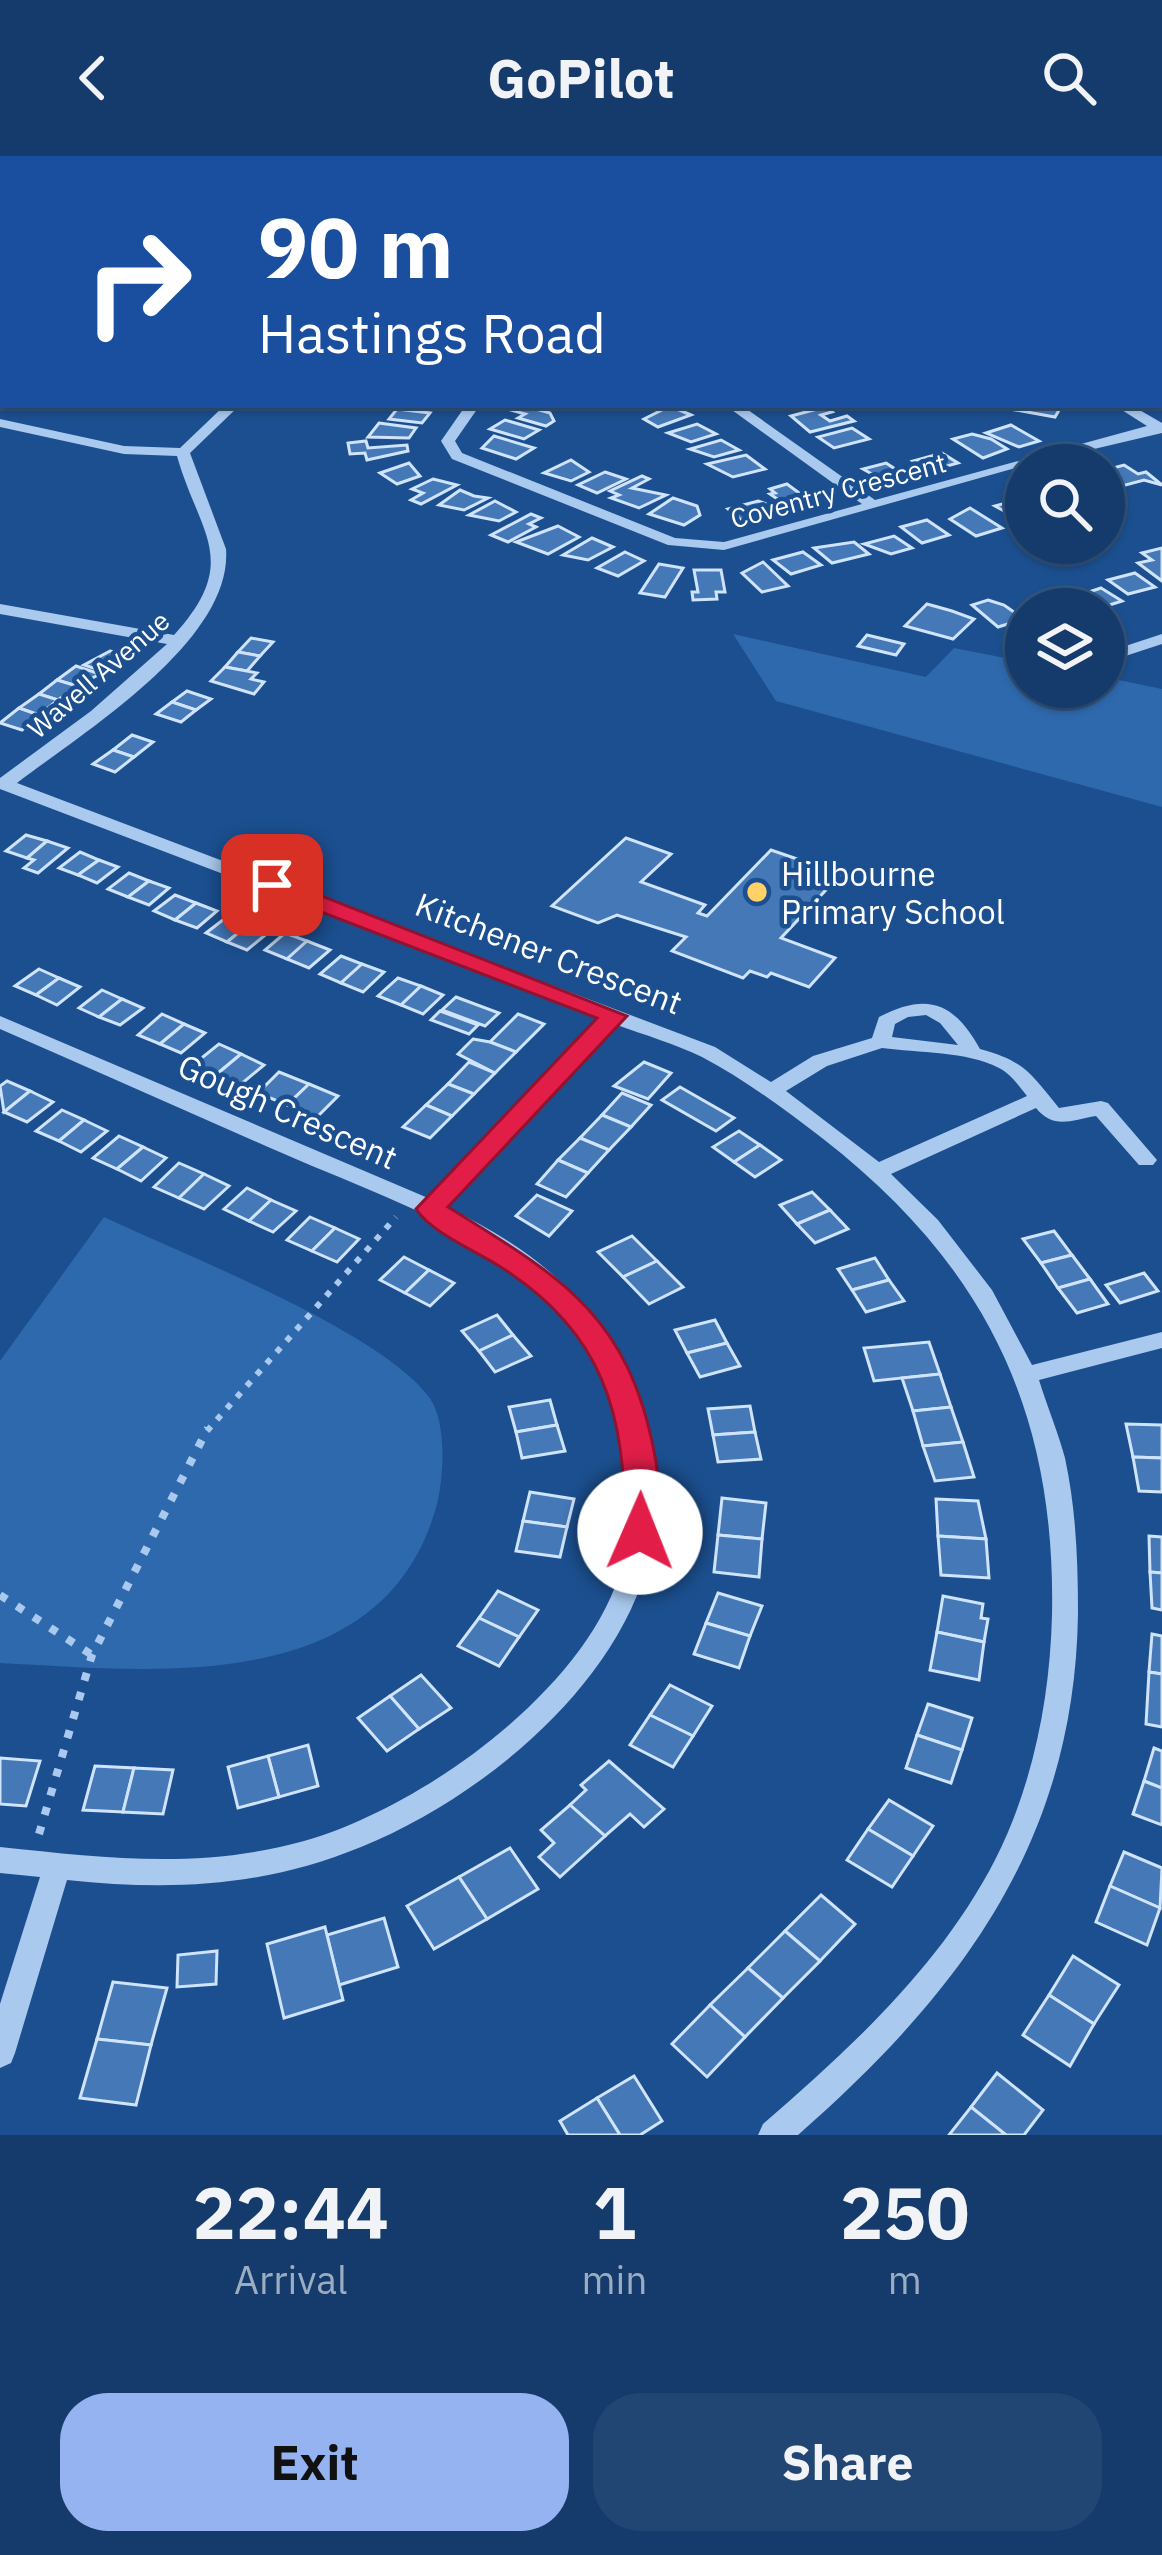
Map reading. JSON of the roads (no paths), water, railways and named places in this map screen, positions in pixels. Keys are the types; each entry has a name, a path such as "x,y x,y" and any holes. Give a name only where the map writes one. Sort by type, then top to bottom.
{"street":[{"path":"0,423 124,450 183,452 230,408"},
{"name":"Coventry Crescent","path":"471,408 448,441 457,456 673,542 724,546 1160,428"},
{"path":"736,408 874,506"},
{"path":"1126,408 1160,428"},
{"name":"Wavell Avenue","path":"2,783 179,641 208,602 220,568 217,530 183,452"},
{"path":"0,609 179,641"},
{"path":"1125,649 1162,639"},
{"name":"Kitchener Crescent","path":"2,783 708,1052 774,1089 879,1171 955,1255 993,1307 1029,1374 1057,1474 1068,1564 1060,1691 1048,1761 989,1897 948,1959 838,2081 774,2135"},
{"path":"881,1042 886,1021 916,1007 932,1007 954,1019 972,1053"},
{"path":"420,1205 614,1016"},
{"name":"Gough Crescent","path":"0,1022 420,1205 543,1280 573,1308 605,1352 629,1405 641,1467 640,1532 621,1602 571,1681 495,1752 402,1816 310,1852 207,1873 0,1860"},
{"path":"774,1089 820,1061 881,1042 972,1053 1017,1070 1054,1116 1101,1108 1146,1160"},
{"path":"879,1171 1041,1098"},
{"path":"1029,1374 1162,1340"},
{"path":"0,2053 44,1864"}],"place":[{"name":"Hillbourne Primary School","path":"757,892"}]}
